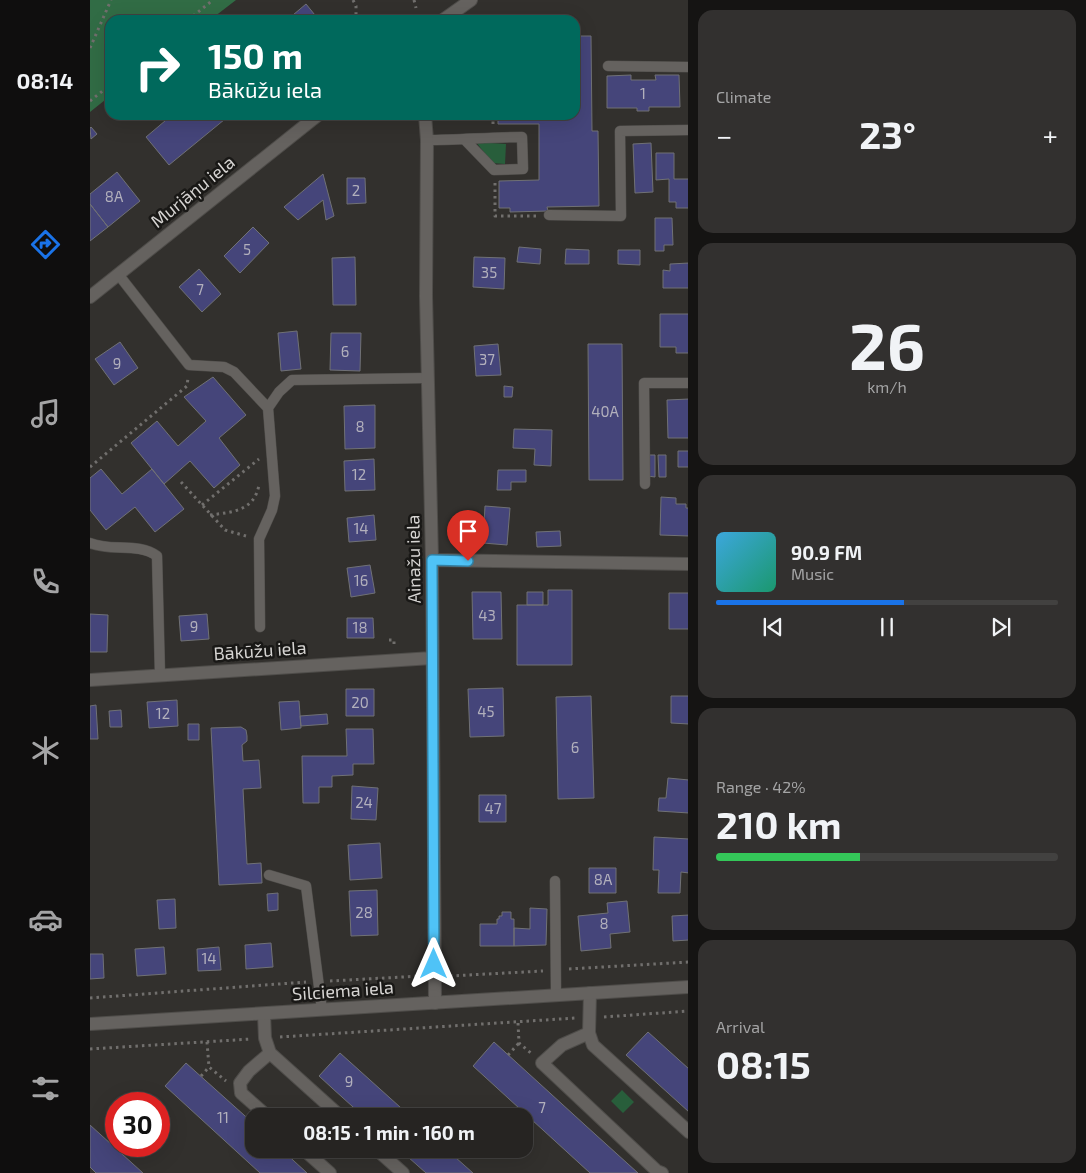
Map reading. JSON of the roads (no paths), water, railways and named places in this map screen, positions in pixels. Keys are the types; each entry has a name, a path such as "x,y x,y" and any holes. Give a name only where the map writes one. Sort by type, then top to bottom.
{"street":[{"path":"450,15 471,0"},
{"name":"Murjāņu iela","path":"90,297 312,120"},
{"name":"Ainažu iela","path":"425,120 427,140 426,296 432,560 435,1003"},
{"path":"432,560 688,564"},
{"name":"Bākūžu iela","path":"90,680 432,658"},
{"name":"Silciema iela","path":"90,1024 688,987"},
{"path":"590,993 589,1033 593,1045 688,1132"},
{"path":"264,1014 265,1038 270,1053 331,1108"},
{"path":"589,1033 562,1045 542,1063 657,1171 662,1173"},
{"path":"258,1108 241,1093 240,1084 249,1071 270,1053"},
{"path":"313,1158 330,1173"},
{"path":"386,1158 403,1173"}],"lane":[{"path":"608,66 688,68"},
{"path":"550,216 621,216 620,131 688,130"},
{"path":"427,140 522,137 524,169 494,170 465,140"},
{"path":"118,274 189,365 224,367 234,372 268,408"},
{"path":"260,627 259,539 272,510 275,496 268,408 278,392 292,380 428,378"},
{"path":"645,484 644,384 688,383"},
{"path":"90,542 98,546 149,550 157,556 160,676"},
{"path":"269,875 306,886 322,1010"},
{"path":"555,882 556,995"}]}
